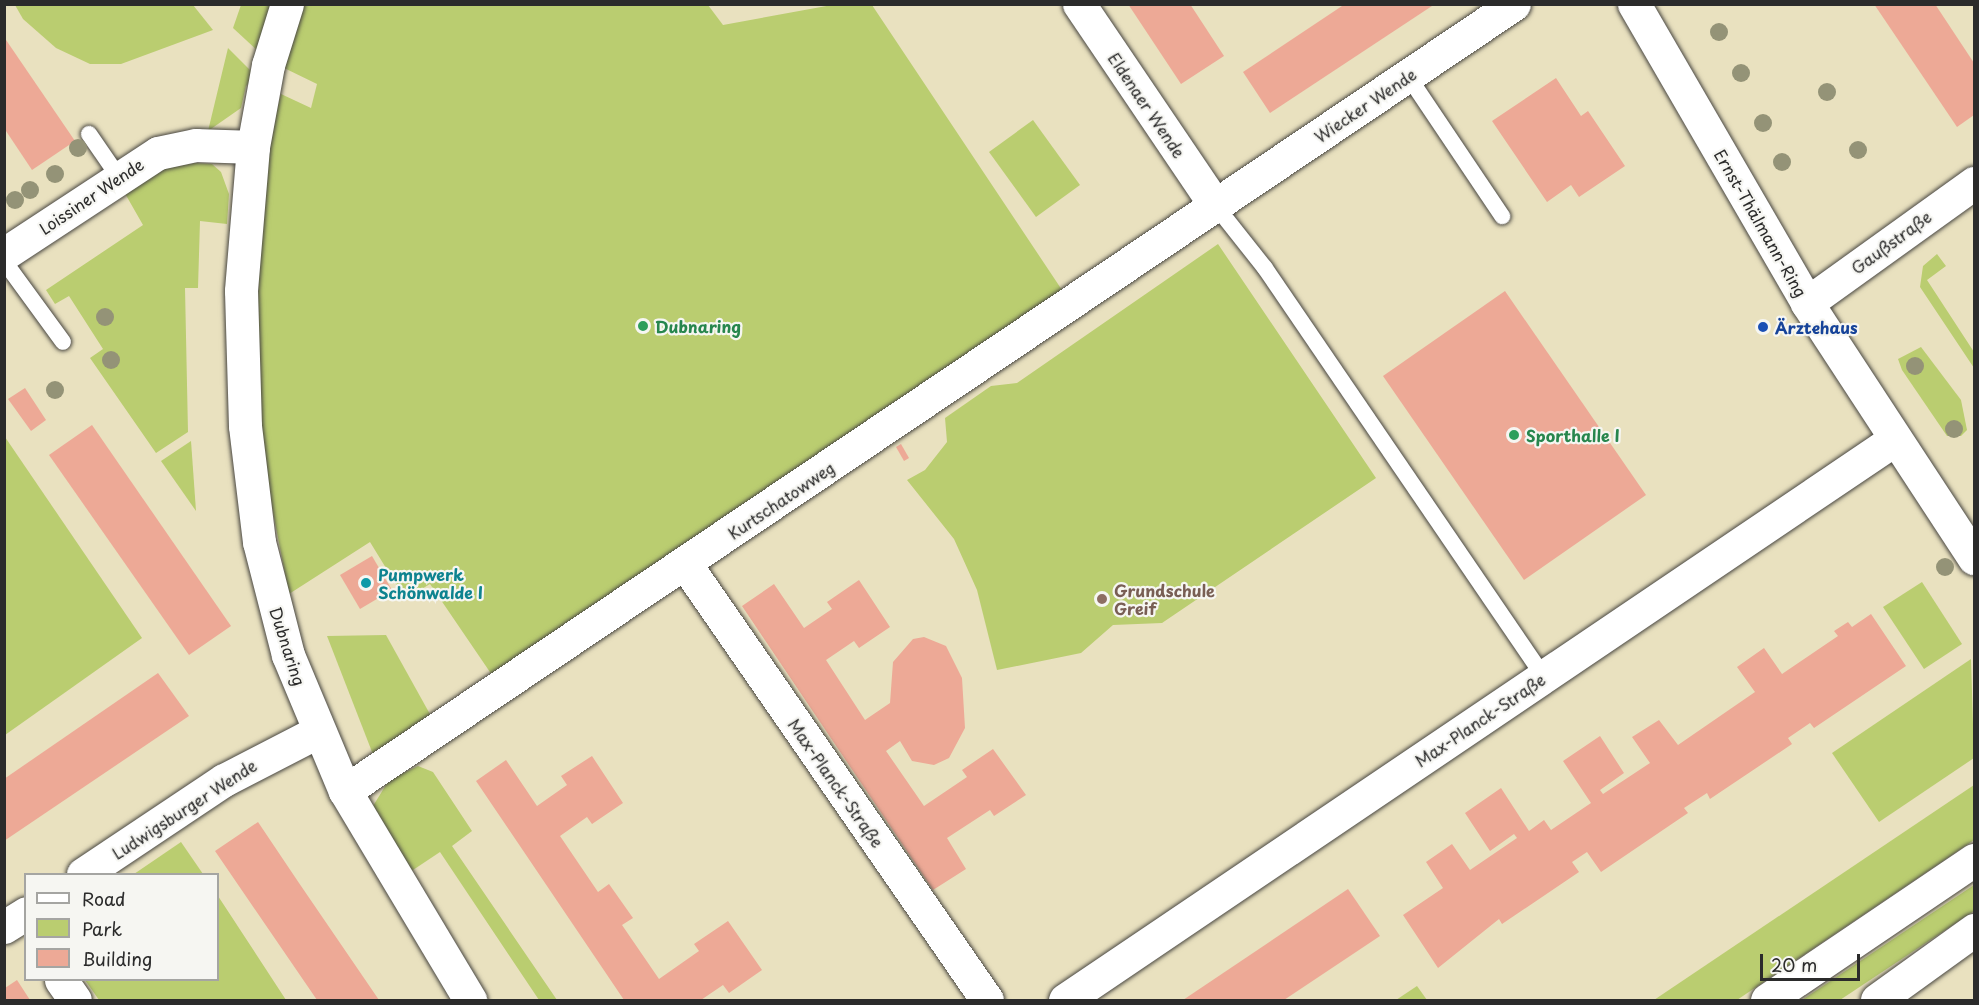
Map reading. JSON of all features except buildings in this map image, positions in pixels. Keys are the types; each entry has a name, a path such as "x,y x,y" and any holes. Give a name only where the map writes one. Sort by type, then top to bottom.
{"street":[{"name":"Dubnaring","path":"287,4 265,77 253,147 242,291 245,426 262,554 288,655 345,791 470,1000"},
{"name":"Eldenaer Wende","path":"1079,4 1215,205"},
{"name":"Wiecker Wende","path":"1215,205 1514,4"},
{"name":"Ernst-Thälmann-Ring","path":"1634,4 1808,303 1974,558"},
{"name":"Loissiner Wende","path":"4,254 118,176 158,153 196,145 253,147"},
{"name":"Gaußstraße","path":"1808,303 1974,183"},
{"name":"Kurtschatowweg","path":"345,791 686,565 1215,205"},
{"name":"Max-Planck-Straße","path":"1065,1000 1895,439"},
{"name":"Max-Planck-Straße","path":"686,565 987,1000"},
{"name":"Ludwigsburger Wende","path":"84,873 224,780 319,731"},
{"path":"1767,1000 1974,860"},
{"path":"1877,1000 1974,930"},
{"path":"62,981 75,1000"}],"lane":[{"path":"1408,76 1502,216"},
{"path":"89,134 118,176"},
{"path":"1215,205 1315,340 1544,677"},
{"path":"4,261 63,342"}],"green space":[{"path":"15,5 193,5 213,30 121,64 90,64 56,48 23,19"},
{"path":"241,5 270,5 260,53 233,28"},
{"name":"Dubnaring","path":"304,5 708,5 723,25 832,5 872,5 1062,290 494,678 430,584 405,599 370,542 289,594 262,456 258,303 262,198 281,94 311,108 317,84 280,66"},
{"path":"228,48 256,76 246,86 241,108 208,131"},
{"path":"1033,120 1080,185 1036,217 989,152"},
{"path":"195,163 212,164 221,172 229,194 227,224 200,221 198,288 185,288 188,432 156,453 90,358 103,349 69,296 55,304 46,290 143,225 123,190 156,170"},
{"path":"1218,244 1376,478 1162,623 1113,625 1081,653 997,670 977,590 954,539 907,480 925,470 947,442 945,418 991,386 1017,383"},
{"path":"1937,254 1946,266 1927,280 1974,352 1974,368 1920,287 1923,266"},
{"path":"1921,347 1961,400 1967,430 1961,436 1947,436 1902,370 1898,359"},
{"path":"5,437 142,638 4,735"},
{"path":"191,441 196,511 161,461"},
{"path":"1922,582 1962,644 1924,669 1883,607"},
{"path":"386,635 431,716 374,757 327,636"},
{"path":"1971,659 1974,758 1879,822 1832,753"},
{"path":"418,766 433,772 472,831 452,846 557,1000 539,1000 440,852 410,872 373,806 389,780"},
{"path":"1974,785 1974,840 1737,1000 1654,1000"},
{"path":"181,842 202,873 135,873"},
{"path":"1974,885 1974,911 1840,1000 1802,1000"},
{"path":"219,898 286,1000 99,1000 86,981 219,981"},
{"path":"1417,986 1427,1000 1396,1000"}],"place":[{"name":"Dubnaring","path":"643,326"},
{"name":"Ärztehaus","path":"1763,327"},
{"name":"Sporthalle I","path":"1514,435"},
{"name":"Pumpwerk Schönwalde I","path":"366,583"},
{"name":"Grundschule Greif","path":"1102,599"}]}
